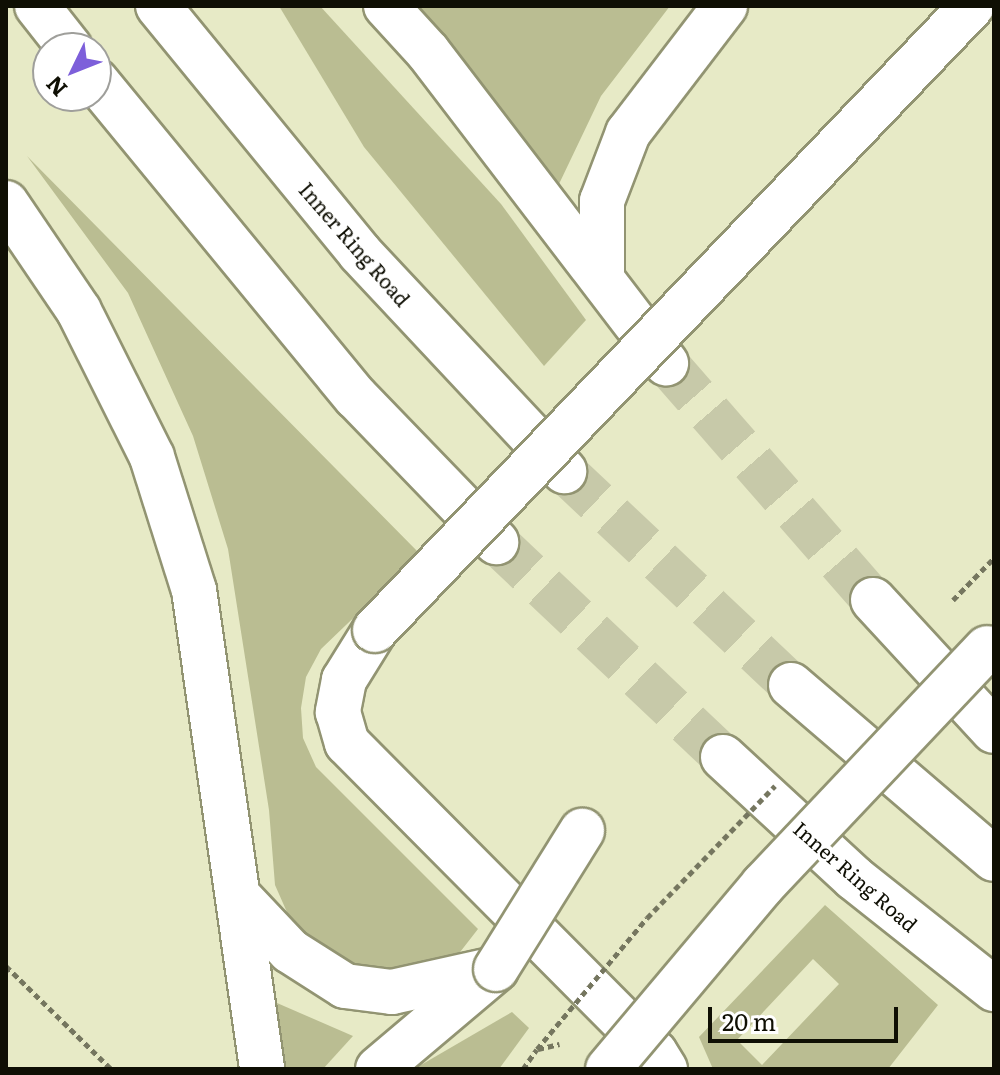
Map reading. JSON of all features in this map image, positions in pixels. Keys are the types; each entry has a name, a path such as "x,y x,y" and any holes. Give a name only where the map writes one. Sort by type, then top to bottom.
{"main road":[{"name":"Inner Ring Road","path":"158,6 360,253 564,471"},
{"path":"386,6 428,52 666,363"},
{"path":"602,278 602,201 628,133 725,6"},
{"path":"665,1069 655,1053 347,743 338,712 344,680 375,630 972,6"},
{"path":"112,100 356,397 496,542"},
{"path":"6,203 79,311 152,457 194,590 241,899 262,1069"},
{"path":"873,600 994,731"},
{"path":"608,1069 763,885 992,644"},
{"path":"791,685 994,859"},
{"name":"Inner Ring Road","path":"723,757 854,878 994,989"},
{"path":"378,1069 496,969 582,831"},
{"path":"241,899 290,951 345,986 392,992 496,969"}],"path":[{"path":"949,605 994,558"},
{"path":"6,966 111,1069"},
{"path":"523,1069 537,1049"}],"green space":[{"path":"279,6 320,6 501,204 586,320 544,366 364,147"},
{"path":"409,6 670,6 601,96 559,184"},
{"path":"27,156 420,554 321,649 306,677 301,708 303,738 316,767 478,929 457,956 385,975 349,967 316,948 290,919 275,885 269,810 228,549 193,436 128,293"},
{"path":"825,905 938,1005 888,1069 713,1069 699,1037","holes":["813,959 839,984 762,1065 737,1040"]},
{"path":"277,1003 353,1036 323,1069 282,1069"},
{"path":"512,1012 529,1028 499,1069 414,1069"}],"tunnel":[{"path":"666,363 873,600"},
{"path":"564,471 791,685"},
{"path":"496,542 723,757"}]}
